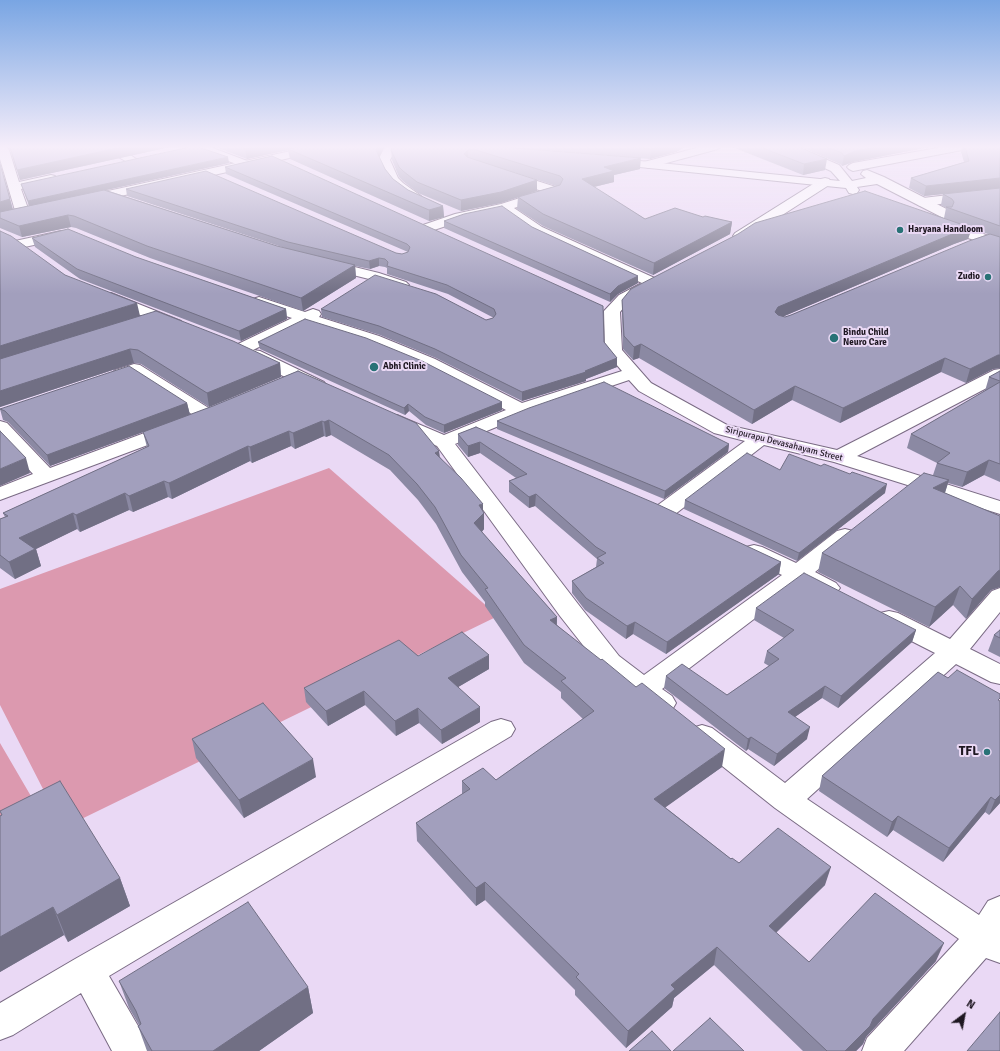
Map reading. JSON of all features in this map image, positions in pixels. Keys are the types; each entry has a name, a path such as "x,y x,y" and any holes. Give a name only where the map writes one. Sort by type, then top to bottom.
{"street":[{"path":"17,196 23,214"},
{"path":"77,202 103,196"},
{"path":"111,196 136,204"},
{"path":"412,196 425,203"},
{"path":"428,228 460,217 504,207 539,196"},
{"path":"724,245 802,196"},
{"path":"911,196 957,221 1000,237"},
{"path":"922,202 974,196"},
{"name":"Siripurapu Devasahayam Street","path":"504,207 537,230 661,279 605,308 614,351 645,387 721,428 760,439 840,457 1000,508"},
{"path":"439,209 460,217"},
{"path":"8,217 38,210"},
{"path":"927,219 1000,245"},
{"path":"414,221 449,237"},
{"path":"38,257 13,240 71,232 78,235"},
{"path":"960,248 985,240"},
{"path":"314,261 374,276 412,288"},
{"path":"355,288 391,264"},
{"path":"95,292 186,328"},
{"path":"247,298 305,319 373,340 429,363 521,410"},
{"path":"324,307 305,319 235,346 336,394"},
{"path":"137,324 158,317"},
{"path":"0,494 216,413 134,369 104,379"},
{"path":"444,442 521,410 632,373"},
{"path":"840,457 1000,374"},
{"path":"279,386 300,377"},
{"path":"379,413 444,442 569,610 610,662 786,800 995,932 880,1051"},
{"path":"2,418 46,476"},
{"path":"477,429 499,438"},
{"path":"666,510 760,439"},
{"path":"897,495 916,481"},
{"path":"644,501 687,520"},
{"path":"643,689 799,573 860,524"},
{"path":"736,543 848,598"},
{"path":"786,800 953,652 1000,596"},
{"path":"869,609 1000,675"},
{"path":"0,1023 87,970 501,729"},
{"path":"87,970 132,1051"}],"shaded area":[{"path":"329,468 498,616 63,828 0,705 0,589"},
{"path":"0,743 35,803 0,819"}],"building":[{"path":"0,196 9,196 10,199 0,202"},
{"path":"26,196 51,196 28,201"},
{"path":"75,196 123,196 277,246 355,265 301,298 147,246 74,216 68,215 19,226 0,218 0,212"},
{"path":"148,196 264,196 396,253 402,254 408,252 410,247 407,244 294,196 360,196 603,306 604,342 617,358 585,371 586,372 522,392 435,349 379,326 321,309 375,275 436,294 486,320 493,318 496,314 494,309 447,285 387,266 388,262 385,259 379,258 369,261 288,242"},
{"path":"397,196 421,196 443,206 429,210"},
{"path":"451,196 481,196 461,200"},
{"path":"609,196 645,219 675,208 703,217 705,216 732,222 654,263 543,214 518,197"},
{"path":"848,196 880,196 972,228 957,232 778,307 775,312 778,315 785,317 969,241 990,234 1000,237 1000,355 970,369 945,358 843,408 795,386 754,410 641,344 634,347 624,336 622,300 631,289 738,234 755,223"},
{"path":"947,196 1000,196 1000,226 946,207 952,207 954,202"},
{"path":"502,206 532,227 638,276 618,286 610,294 444,221 464,214"},
{"path":"68,229 136,257 286,309 239,331 77,269 32,238"},
{"path":"0,231 11,236 65,275 137,303 0,346"},
{"path":"156,311 233,341 280,363 207,393 138,350 130,349 0,391 0,359"},
{"path":"305,319 366,338 422,361 502,402 444,425 425,417 408,404 404,408 258,342"},
{"path":"129,366 187,403 47,455 5,411 0,409"},
{"path":"298,371 416,423 439,451 435,453 461,478 483,504 479,505 484,513 474,523 557,617 550,620 636,687 642,683 725,749 654,799 731,859 732,858 739,863 778,828 831,867 769,926 809,962 875,893 944,943 873,1019 870,1026 845,1051 827,1051 717,947 671,985 675,989 628,1031 576,977 579,974 485,882 476,888 416,823 470,789 462,781 483,768 496,780 594,711 561,681 566,678 524,645 485,589 488,588 461,555 435,507 417,484 389,455 329,420 324,422 322,421 293,433 289,431 250,447 248,446 169,483 164,481 129,496 125,493 76,515 73,513 19,538 35,549 9,562 0,555 0,519 8,516 3,513 149,446 143,432 213,406"},
{"path":"1000,371 1000,381 989,377"},
{"path":"604,382 729,444 665,491 497,421 529,408"},
{"path":"1000,382 1000,464 989,460 967,472 937,463 950,453 911,434"},
{"path":"476,427 659,505 781,562 667,642 635,622 627,626 586,598 572,581 604,563 597,558 606,553 596,547 536,494 529,497 509,481 527,474 480,442 468,446 458,434"},
{"path":"0,431 26,458 0,469"},
{"path":"747,453 780,470 789,454 821,466 824,464 850,474 852,472 887,484 799,553 685,500"},
{"path":"924,473 949,480 933,488 1000,516 1000,570 972,599 960,586 935,607 822,553"},
{"path":"804,573 916,630 841,696 825,686 788,712 810,727 777,754 751,737 748,739 666,676 682,664 727,695 779,659 767,651 794,630 756,608"},
{"path":"1000,630 1000,638 994,635"},
{"path":"462,632 489,655 448,678 480,707 441,730 418,708 395,721 364,691 326,711 304,688 399,640 418,656"},
{"path":"957,670 1000,694 1000,698 998,700 1000,701 1000,795 995,800 991,797 949,848 898,816 892,822 822,776 938,672 948,678"},
{"path":"263,703 313,759 239,800 192,739"},
{"path":"60,781 120,878 57,915 53,907 0,937 0,816 2,815 0,811"},
{"path":"248,902 308,987 213,1051 152,1051 138,1026 141,1024 136,1011 119,981"},
{"path":"1000,1012 1000,1051 967,1051"},
{"path":"710,1018 744,1051 673,1051"},
{"path":"652,1031 671,1051 629,1051"}],"place":[{"name":"Haryana Handloom","path":"900,230"},
{"name":"Zudio","path":"988,277"},
{"name":"Bindu Child Neuro Care","path":"834,338"},
{"name":"Abhi Clinic","path":"374,367"},
{"name":"TFL","path":"987,752"}]}
